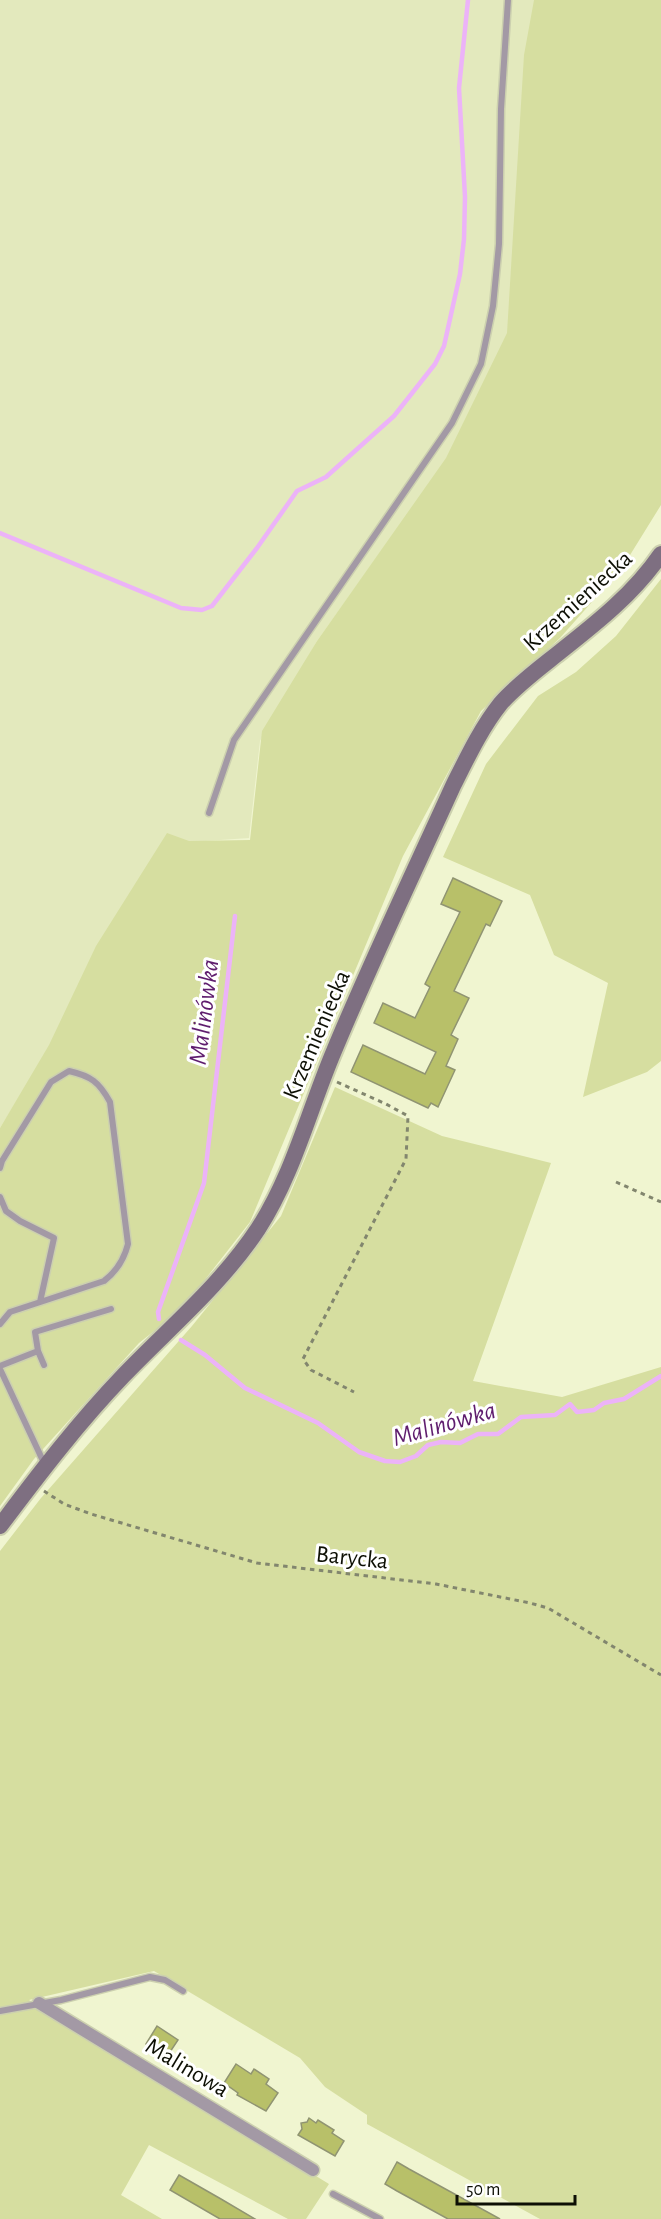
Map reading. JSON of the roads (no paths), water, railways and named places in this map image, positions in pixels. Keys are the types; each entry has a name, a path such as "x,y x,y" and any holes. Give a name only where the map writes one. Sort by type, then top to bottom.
{"street":[{"name":"Krzemieniecka","path":"0,1526 79,1424 218,1281 256,1232 291,1164 324,1076 453,786 487,723 512,692 624,598 646,575 661,554"},
{"name":"Malinowa","path":"39,2003 313,2170"}],"lane":[{"path":"209,813 234,740 452,423 481,364 493,306 499,244 501,109 508,0"},
{"path":"0,1168 2,1161 51,1082 69,1071 85,1075 102,1087 110,1102 128,1244 126,1254 113,1274 104,1281 10,1312 0,1324"},
{"path":"0,1197 6,1211 20,1221 54,1238 40,1302"},
{"path":"44,1365 38,1351 35,1332 111,1309"},
{"path":"38,1351 0,1368 46,1466"},
{"path":"0,2011 150,1977 165,1980 183,1990"},
{"path":"333,2194 380,2219"}],"waterway":[{"path":"0,533 181,608 202,610 212,606 297,491 326,477 394,416 435,364 444,346 460,274 465,197 459,88 468,0"},
{"name":"Malinówka","path":"159,1319 158,1312 204,1183 235,916"},
{"name":"Malinówka","path":"181,1340 205,1355 245,1388 318,1423 359,1452 385,1461 400,1462 416,1456 428,1445 441,1442 460,1443 478,1434 498,1434 521,1417 555,1415 570,1404 577,1412 594,1410 604,1403 624,1399 661,1376"}]}
